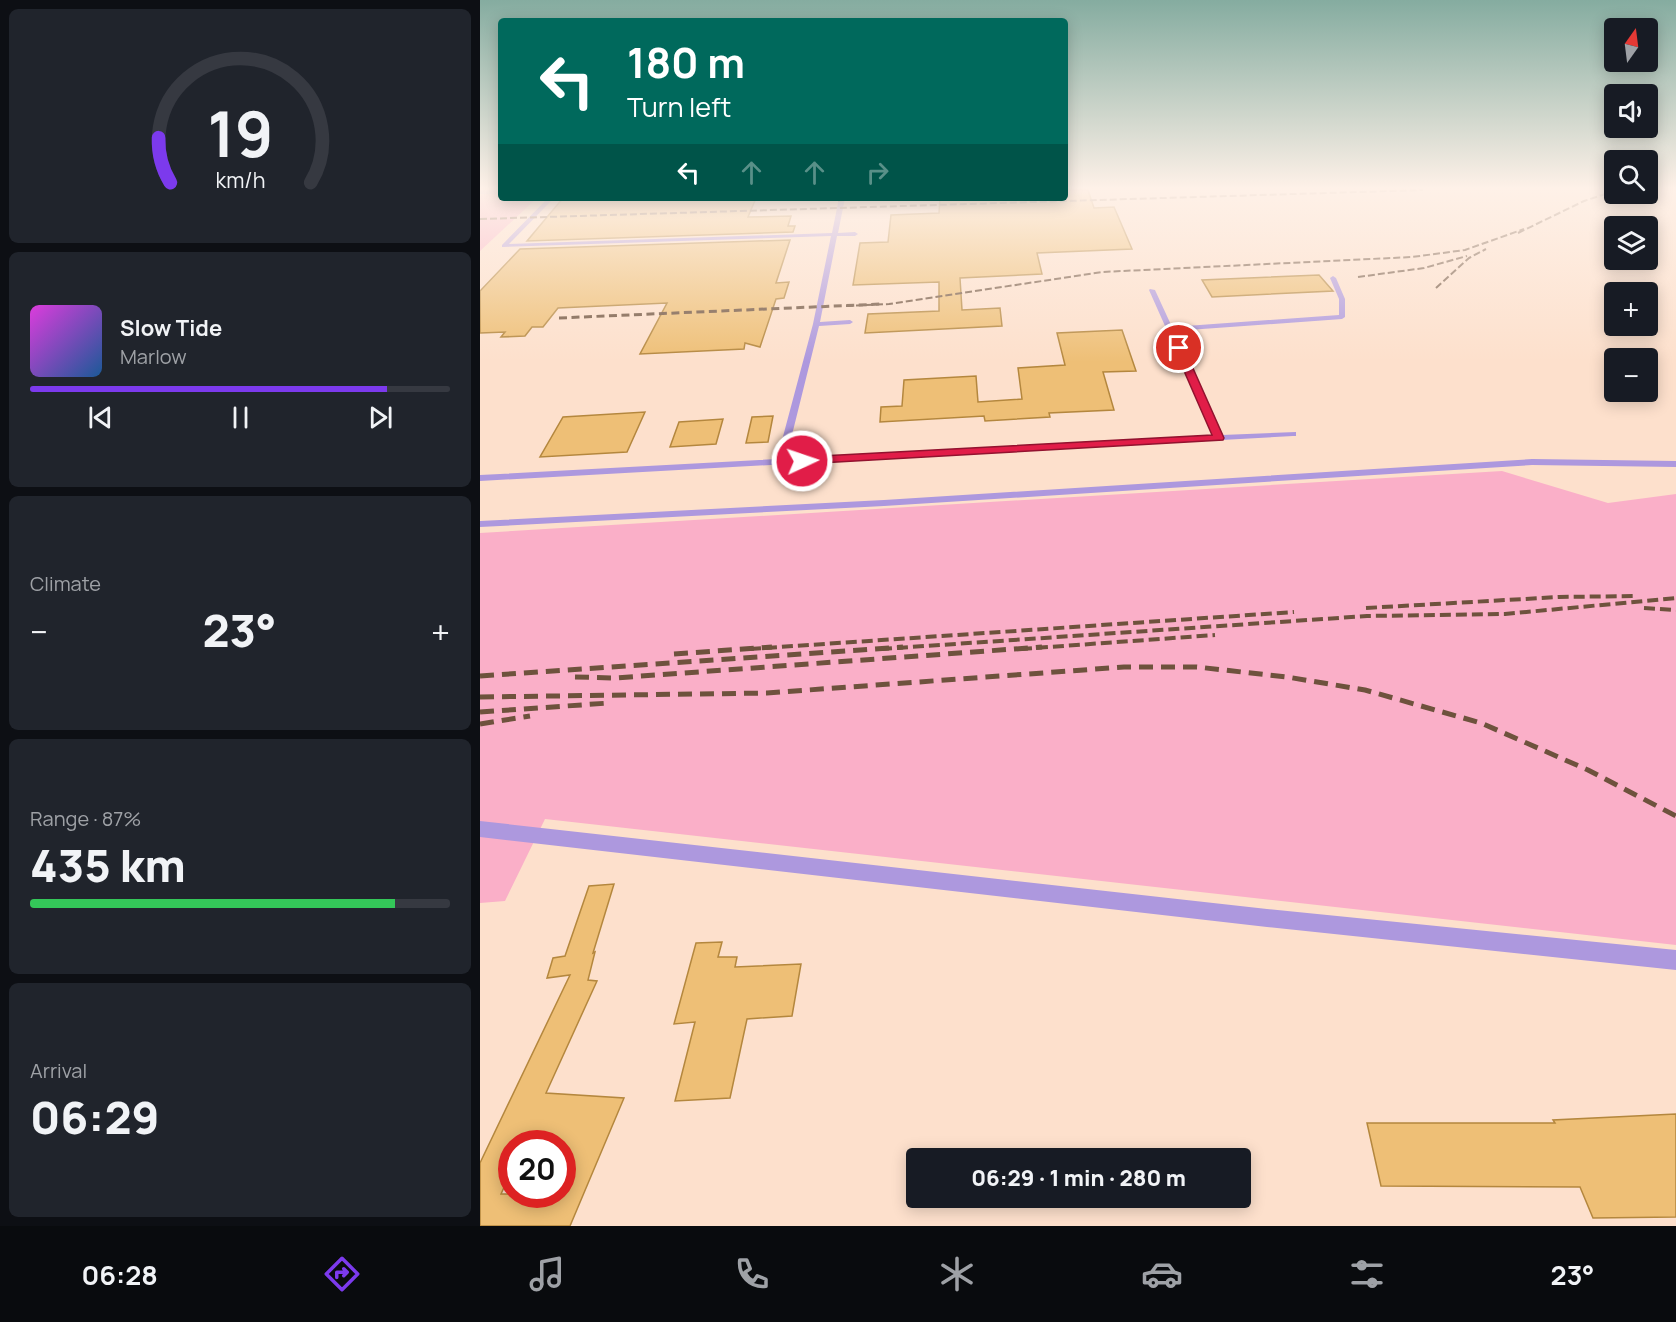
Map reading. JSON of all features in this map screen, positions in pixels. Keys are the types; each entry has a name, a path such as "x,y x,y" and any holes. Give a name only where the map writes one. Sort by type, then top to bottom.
{"street":[{"path":"480,829 1278,919 1676,960"}],"lane":[{"path":"780,462 816,324 833,247"},
{"path":"1172,329 1342,317 1342,299 1333,278"},
{"path":"1152,290 1172,329 1219,438"},
{"path":"816,324 850,322"},
{"path":"480,478 1293,434"},
{"path":"480,524 896,502 1532,462 1676,464"}],"shaded area":[{"path":"1502,471 1608,503 1676,494 1676,945 545,819 505,901 480,903 480,533"}],"building":[{"path":"788,247 776,283 789,282 784,298 776,299 760,347 745,343 744,349 640,354 667,303 558,308 543,327 532,327 525,336 501,337 505,332 480,333 480,291 520,249"},
{"path":"859,247 1132,249 1037,253 1042,274 960,278 962,310 1000,308 1002,326 865,333 868,314 939,311 939,282 853,285"},
{"path":"1319,275 1333,291 1212,297 1202,280"},
{"path":"1122,330 1136,371 1103,372 1114,410 1049,413 1050,417 985,421 984,416 880,422 881,407 902,406 904,380 976,376 978,402 1022,399 1018,368 1065,365 1057,333"},
{"path":"645,412 627,452 540,457 563,417"},
{"path":"773,416 768,442 746,443 752,417"},
{"path":"723,419 716,444 670,447 679,422"},
{"path":"614,884 593,953 595,952 588,980 597,981 546,1093 624,1098 570,1226 480,1226 480,1163 570,975 547,978 553,958 565,956 589,886"},
{"path":"722,942 718,957 737,957 735,967 801,964 792,1016 747,1019 730,1098 675,1101 695,1022 674,1024 696,943"},
{"path":"1676,1114 1676,1217 1593,1218 1580,1187 1381,1186 1367,1123 1555,1123 1553,1120"}],"railway":[{"path":"846,306 889,304 1102,272 1412,257 1473,247"},
{"path":"1436,288 1469,258 1486,249"},
{"path":"1358,277 1424,268 1467,256"},
{"path":"559,318 882,304"},
{"path":"1366,608 1559,597 1636,596"},
{"path":"881,649 1367,616 1505,614 1676,598"},
{"path":"1644,608 1676,610"},
{"path":"750,649 1294,612"},
{"path":"1021,649 1215,635"},
{"path":"674,654 772,647"},
{"path":"480,676 903,647"},
{"path":"575,677 615,678 1042,647"},
{"path":"480,697 767,693 1124,667 1197,667 1287,677 1365,690 1481,723 1588,770 1676,816"},
{"path":"480,712 609,703"},
{"path":"480,724 530,716"}],"route":[{"path":"802,461 1219,438 1179,348"}]}
